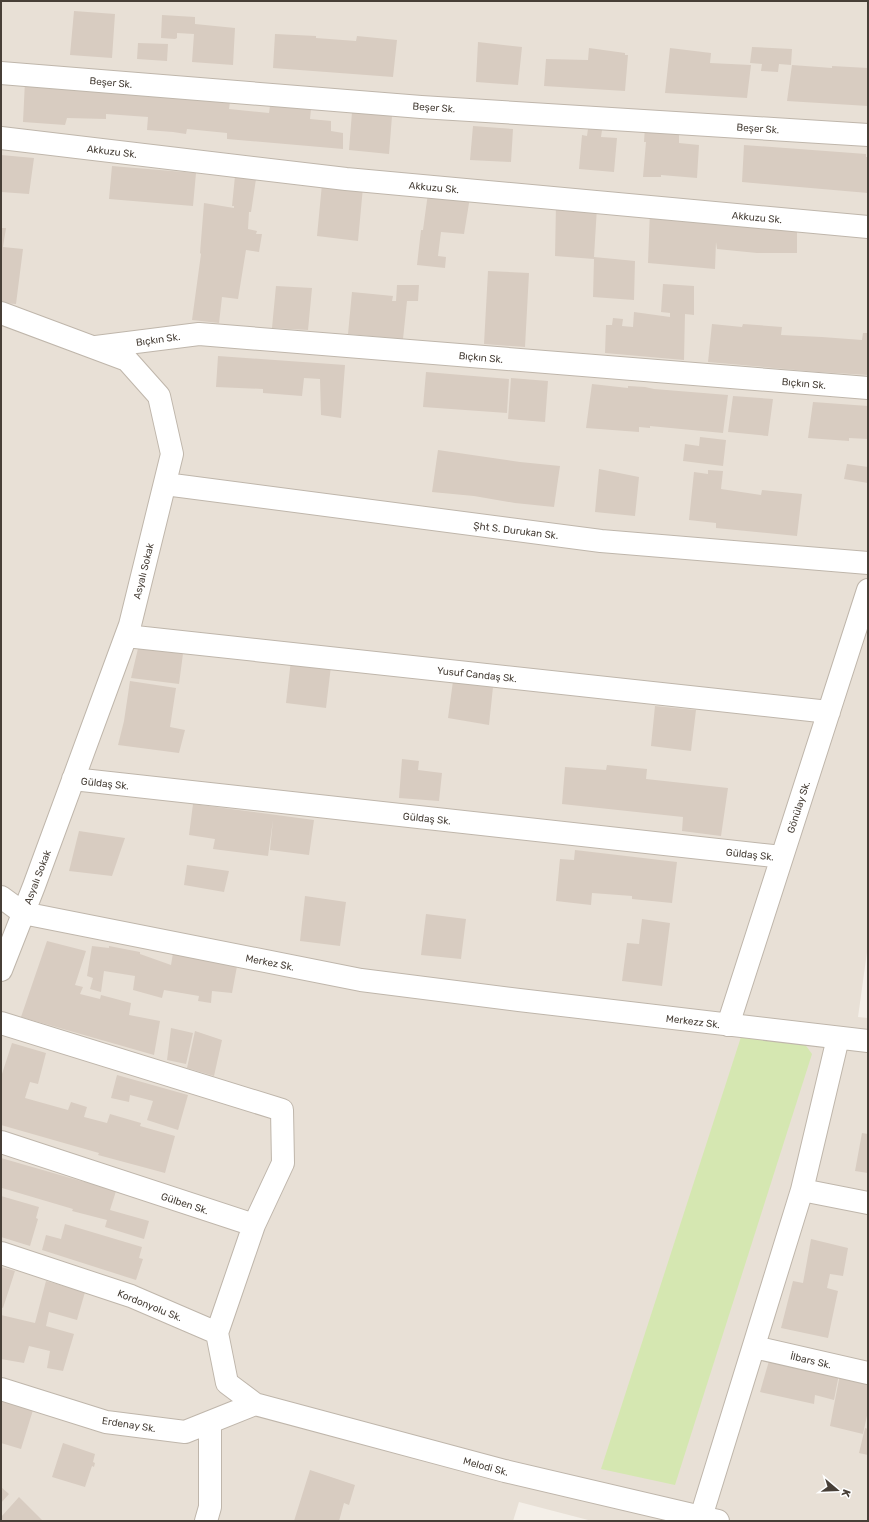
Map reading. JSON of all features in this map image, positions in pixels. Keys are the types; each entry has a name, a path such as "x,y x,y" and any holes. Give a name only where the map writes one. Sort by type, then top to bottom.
{"street":[{"name":"Beşer Sk.","path":"1,73 421,107 868,135"},
{"name":"Akkuzu Sk.","path":"1,138 346,179 868,227"},
{"name":"Asyalı Sokak","path":"1,313 127,360 159,396 172,454 130,625 1,970"},
{"name":"Bıçkın Sk.","path":"94,348 199,334 868,388"},
{"name":"Şht S. Durukan Sk.","path":"165,484 601,541 868,563"},
{"name":"Gönülay Sk.","path":"728,1025 868,590"},
{"name":"Yusuf Candaş Sk.","path":"126,636 829,712"},
{"name":"Güldaş Sk.","path":"73,779 782,857"},
{"path":"1,897 23,913"},
{"name":"Merkez Sk.","path":"23,913 361,980 519,1000"},
{"name":"Merkezz Sk.","path":"519,1000 868,1041"},
{"path":"1,1023 282,1110 283,1163 254,1225 217,1333 227,1382 255,1404"},
{"path":"710,1519 754,1347 802,1190 838,1038"},
{"name":"Gülben Sk.","path":"1,1142 254,1225"},
{"path":"802,1190 868,1203"},
{"name":"Kordonyolu Sk.","path":"1,1253 131,1296 217,1333"},
{"name":"İlbars Sk.","path":"754,1347 868,1373"},
{"name":"Erdenay Sk.","path":"1,1389 106,1422 185,1432 255,1404"},
{"name":"Melodi Sk.","path":"255,1404 505,1471 710,1519"},
{"path":"206,1521 210,1507 210,1422"}],"shaded area":[{"path":"1,1 868,1 868,945 858,1017 868,1018 868,1521 592,1521 519,1502 513,1521 1,1521"}],"green space":[{"path":"741,1037 804,1043 812,1054 675,1485 601,1469"}],"building":[{"path":"74,11 115,14 112,58 70,55"},
{"path":"162,15 195,17 195,24 235,28 233,65 192,62 194,34 177,33 177,38 175,39 161,38"},
{"path":"275,34 316,36 316,38 356,41 357,36 397,40 393,77 273,68"},
{"path":"478,42 522,47 518,85 476,82"},
{"path":"138,43 168,44 167,61 137,59"},
{"path":"752,47 792,49 791,65 779,64 778,72 761,71 762,64 750,63"},
{"path":"589,48 625,53 625,55 628,55 625,91 544,86 546,59 588,60"},
{"path":"670,48 711,53 710,63 751,65 747,98 665,93"},
{"path":"792,65 832,68 832,66 868,68 868,106 787,101"},
{"path":"25,81 231,94 229,109 269,113 270,106 311,109 310,119 331,121 331,131 343,133 343,149 227,139 227,133 187,129 186,134 147,130 148,117 106,114 106,119 67,118 65,125 23,122"},
{"path":"352,112 392,116 389,154 349,150"},
{"path":"473,126 513,129 511,162 470,160"},
{"path":"645,126 679,133 679,143 699,145 697,178 661,175 661,177 643,177 646,142 644,142"},
{"path":"588,129 602,130 601,137 617,138 614,172 579,169 582,135 587,136"},
{"path":"744,145 866,154 866,157 868,157 868,193 742,182"},
{"path":"1,155 34,158 29,194 1,192"},
{"path":"112,166 196,173 193,206 109,199"},
{"path":"235,176 256,179 251,212 249,212 248,229 257,231 256,234 262,234 259,252 246,250 238,299 222,297 219,323 192,320 201,254 204,203 234,208 234,206 232,206"},
{"path":"322,184 363,187 358,241 317,236"},
{"path":"428,193 470,197 464,234 441,232 438,256 446,257 445,268 417,265 421,230 423,230"},
{"path":"556,204 597,207 594,257 635,261 634,300 593,297 594,259 555,256"},
{"path":"650,210 797,227 797,253 757,253 717,249 716,242 715,269 648,263"},
{"path":"1,228 6,228 3,247 23,249 16,304 1,303"},
{"path":"488,271 529,273 525,347 484,344"},
{"path":"663,284 694,286 694,315 685,314 684,360 605,353 606,325 612,325 613,318 623,319 622,326 633,327 634,312 670,317 670,313 661,312"},
{"path":"397,285 419,285 418,301 407,301 403,339 348,334 352,292 393,296 392,301 396,301"},
{"path":"276,286 312,288 308,330 272,328"},
{"path":"712,324 742,327 743,324 782,327 781,335 862,340 863,333 868,333 868,375 708,362"},
{"path":"218,356 345,365 341,418 321,415 320,379 304,378 302,396 263,393 263,389 216,387"},
{"path":"426,372 509,379 507,413 423,407"},
{"path":"511,378 548,381 545,422 508,419"},
{"path":"592,384 628,388 628,386 645,387 728,395 723,433 650,426 650,428 639,427 639,432 586,428"},
{"path":"733,396 773,399 768,436 728,432"},
{"path":"813,402 868,406 868,439 849,438 849,441 808,438"},
{"path":"700,437 726,440 723,466 683,461 685,444 699,446"},
{"path":"438,450 520,462 560,466 554,507 432,492"},
{"path":"847,464 868,467 868,483 844,479"},
{"path":"599,469 639,477 635,516 595,512"},
{"path":"708,470 723,471 721,489 761,495 762,490 802,494 797,536 716,528 716,523 689,520 694,472 708,474"},
{"path":"140,640 184,646 179,684 131,678"},
{"path":"291,660 331,666 326,708 286,703"},
{"path":"130,681 176,688 170,727 185,730 179,753 118,745 124,721"},
{"path":"453,681 493,687 489,725 448,718"},
{"path":"655,706 696,710 691,751 651,746"},
{"path":"402,759 419,761 418,770 442,773 439,801 399,798"},
{"path":"607,765 647,769 646,779 728,788 721,836 682,831 683,817 562,804 565,767 606,770"},
{"path":"193,804 314,820 309,855 270,850 273,820 268,856 213,849 215,839 189,835"},
{"path":"79,831 125,838 112,876 69,871"},
{"path":"575,850 677,862 672,903 632,899 632,896 592,893 591,905 556,901 560,859 574,860"},
{"path":"187,865 229,871 224,892 184,885"},
{"path":"305,896 346,902 340,946 300,941"},
{"path":"426,914 466,919 461,959 421,955"},
{"path":"642,919 670,923 662,986 622,981 627,943 639,944"},
{"path":"47,941 86,951 75,985 83,987 80,994 100,999 101,995 131,1003 129,1015 160,1021 154,1055 21,1017"},
{"path":"92,946 109,948 109,946 140,952 140,954 171,965 173,953 238,961 232,993 212,991 211,1003 198,1001 199,996 164,990 162,998 133,990 135,976 104,971 101,992 90,989 93,978 87,976"},
{"path":"171,1028 193,1033 186,1064 167,1060"},
{"path":"195,1031 222,1040 214,1076 187,1068"},
{"path":"12,1043 46,1053 38,1084 30,1082 25,1098 68,1110 71,1102 87,1107 84,1117 107,1123 110,1114 141,1123 140,1126 175,1136 165,1173 98,1155 99,1153 1,1125 1,1077"},
{"path":"117,1075 188,1095 178,1130 147,1120 153,1101 130,1095 129,1102 111,1098"},
{"path":"862,1133 868,1134 868,1173 855,1171"},
{"path":"1,1158 81,1181 117,1188 110,1210 149,1221 144,1239 105,1227 107,1220 72,1211 73,1209 2,1188 1,1191"},
{"path":"1,1196 39,1207 36,1218 38,1219 30,1246 1,1237"},
{"path":"65,1224 142,1247 139,1258 143,1259 136,1280 42,1250 46,1235 61,1239"},
{"path":"811,1239 848,1248 843,1276 830,1274 827,1288 838,1291 828,1338 781,1328 793,1281 803,1283"},
{"path":"1,1267 15,1271 3,1308 1,1307"},
{"path":"46,1281 85,1292 77,1320 49,1312 46,1326 74,1334 63,1371 47,1368 50,1351 29,1346 24,1363 1,1359 1,1315 35,1323"},
{"path":"771,1354 840,1369 834,1400 815,1395 814,1404 760,1392"},
{"path":"841,1369 868,1375 868,1411 863,1434 830,1426"},
{"path":"1,1400 33,1410 21,1449 1,1443"},
{"path":"865,1428 868,1429 868,1455 859,1453"},
{"path":"63,1443 95,1454 93,1462 95,1463 94,1467 92,1466 85,1487 52,1477"},
{"path":"310,1470 355,1485 349,1505 344,1503 339,1521 294,1521"},
{"path":"1,1487 9,1494 1,1503"},
{"path":"19,1497 43,1521 1,1521 1,1517"}]}
